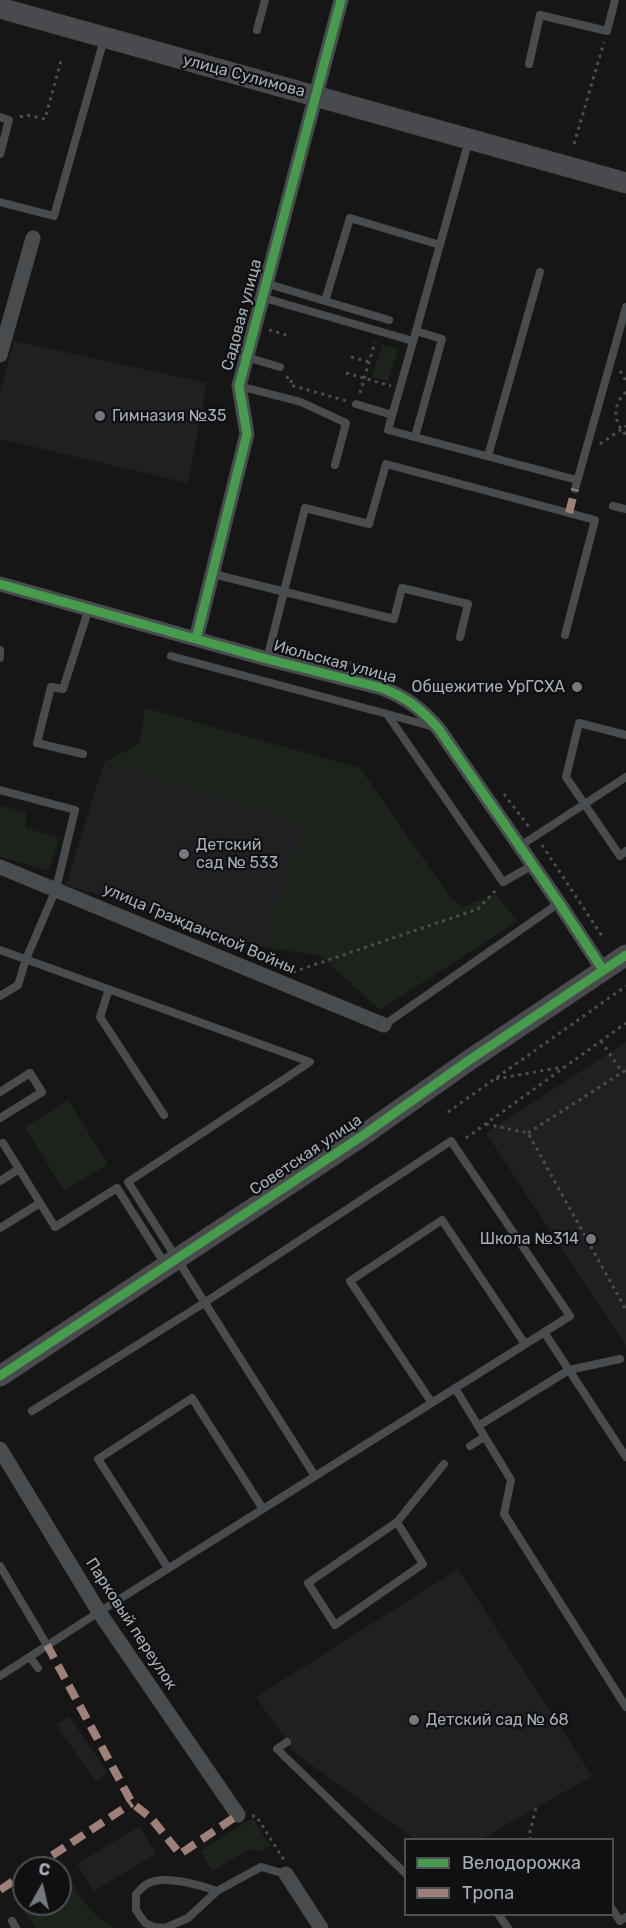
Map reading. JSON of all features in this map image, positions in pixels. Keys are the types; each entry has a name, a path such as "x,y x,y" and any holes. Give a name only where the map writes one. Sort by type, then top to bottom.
{"street":[{"name":"Садовая улица","path":"196,639 247,434 238,386 340,0"},
{"name":"улица Сулимова","path":"0,8 626,183"},
{"path":"4,353 33,238"},
{"name":"Июльская улица","path":"0,584 267,659 382,688 416,705 438,729 603,970"},
{"name":"улица Гражданской Войны","path":"0,867 384,1025"},
{"name":"Советская улица","path":"0,1376 352,1143 468,1061 626,955"},
{"name":"Парковый переулок","path":"0,1449 99,1611 238,1815"},
{"path":"286,1868 321,1928"}],"lane":[{"path":"257,30 265,0"},
{"path":"529,64 540,15 607,31 615,0"},
{"path":"0,202 54,216 104,38"},
{"path":"0,117 9,120 0,154"},
{"path":"470,139 388,430 577,480"},
{"path":"325,301 350,218 440,245"},
{"path":"488,456 540,272"},
{"path":"263,290 325,301 389,320"},
{"path":"263,290 341,325 378,331 413,342"},
{"path":"575,489 623,331 626,307"},
{"path":"415,437 442,339 416,332"},
{"path":"246,357 282,372"},
{"path":"238,386 301,402 346,423 335,465"},
{"path":"356,404 393,415"},
{"path":"267,659 305,508 369,524 386,464 595,520 566,635"},
{"path":"613,506 626,509"},
{"path":"213,574 394,619 402,588 468,604 460,637"},
{"path":"83,754 38,743 51,687 63,688 89,609"},
{"path":"0,650 0,658"},
{"path":"171,656 438,729"},
{"path":"387,714 503,882 533,865"},
{"path":"626,735 579,723 566,777 620,856 626,851"},
{"path":"520,846 626,777"},
{"path":"0,790 75,810 56,889 18,985 0,996"},
{"path":"384,1025 559,903"},
{"path":"0,950 310,1062 129,1182 171,1263"},
{"path":"109,989 100,1017 164,1115"},
{"path":"0,1092 30,1073 42,1092 0,1118"},
{"path":"0,1676 99,1611 570,1316 451,1142 204,1303 32,1411"},
{"path":"3,1143 55,1227 117,1188 171,1263 204,1303 315,1476"},
{"path":"0,1181 19,1169"},
{"path":"0,1228 40,1203"},
{"path":"432,1403 350,1281 442,1220 525,1344"},
{"path":"544,1332 626,1457"},
{"path":"478,1426 569,1370 620,1359"},
{"path":"455,1388 511,1480 504,1515 626,1707"},
{"path":"168,1568 98,1459 192,1398 263,1509"},
{"path":"471,1446 484,1437"},
{"path":"398,1522 423,1564 376,1591 335,1625 308,1583 398,1522 444,1464"},
{"path":"0,1566 47,1645"},
{"path":"30,1657 38,1668"},
{"path":"287,1742 277,1749 404,1873"},
{"path":"217,1891 194,1883 160,1880 146,1884 136,1894 136,1910 145,1923 154,1927 165,1928 184,1924 217,1891 261,1868 286,1868"},
{"path":"614,1912 620,1921 626,1917"}],"path":[{"path":"574,144 607,31"},
{"path":"27,116 45,119 62,57"},
{"path":"264,329 290,336"},
{"path":"282,372 292,379 290,385 356,404 378,331"},
{"path":"351,357 369,362"},
{"path":"346,373 400,388"},
{"path":"626,392 616,407 617,423 626,435"},
{"path":"584,456 626,426"},
{"path":"273,979 478,909 503,882"},
{"path":"448,1112 626,986"},
{"path":"466,1138 626,1023"},
{"path":"486,1124 528,1133 624,1071 601,1041"},
{"path":"494,1079 565,1067"},
{"path":"528,1133 626,1310"},
{"path":"530,1838 536,1808"},
{"path":"238,1815 256,1816 286,1868"}],"shaded area":[{"name":"Гимназия №35","path":"14,341 207,383 188,483 0,439 0,393"},
{"path":"382,344 398,349 388,381 372,377"},
{"path":"145,708 360,768 451,898 463,907 495,894 518,921 380,1010 321,956 264,947 302,824 104,762 139,744"},
{"name":"Детский сад № 533","path":"104,762 302,824 264,947 66,885"},
{"path":"0,805 26,813 26,828 59,838 49,871 0,857"},
{"name":"Школа №314","path":"626,1042 626,1346 486,1133"},
{"path":"68,1100 108,1164 64,1191 25,1127"},
{"name":"Детский сад № 68","path":"458,1569 592,1776 483,1838 413,1838 295,1753 256,1697"},
{"path":"69,1716 108,1773 96,1782 56,1725"},
{"path":"253,1818 270,1846 261,1852 247,1850 213,1871 200,1851"},
{"path":"139,1826 156,1854 94,1891 77,1864"},
{"path":"72,1884 93,1912 117,1928 35,1928 27,1916 72,1916"}],"marked path":[{"path":"569,513 575,489"},
{"path":"47,1645 132,1803 151,1818 180,1854 238,1815"},
{"path":"51,1856 132,1803"},
{"path":"0,1890 12,1882"}],"cycle path":[{"path":"196,639 247,434 239,386 341,0"},
{"path":"0,584 267,659 382,688 406,700 438,728 603,970"},
{"path":"0,1376 362,1136 468,1061 626,955"}],"place":[{"name":"Гимназия №35","path":"100,416"},
{"name":"Общежитие УрГСХА","path":"577,687"},
{"name":"Детский сад № 533","path":"184,854"},
{"name":"Школа №314","path":"591,1239"},
{"name":"Детский сад № 68","path":"414,1720"}]}
